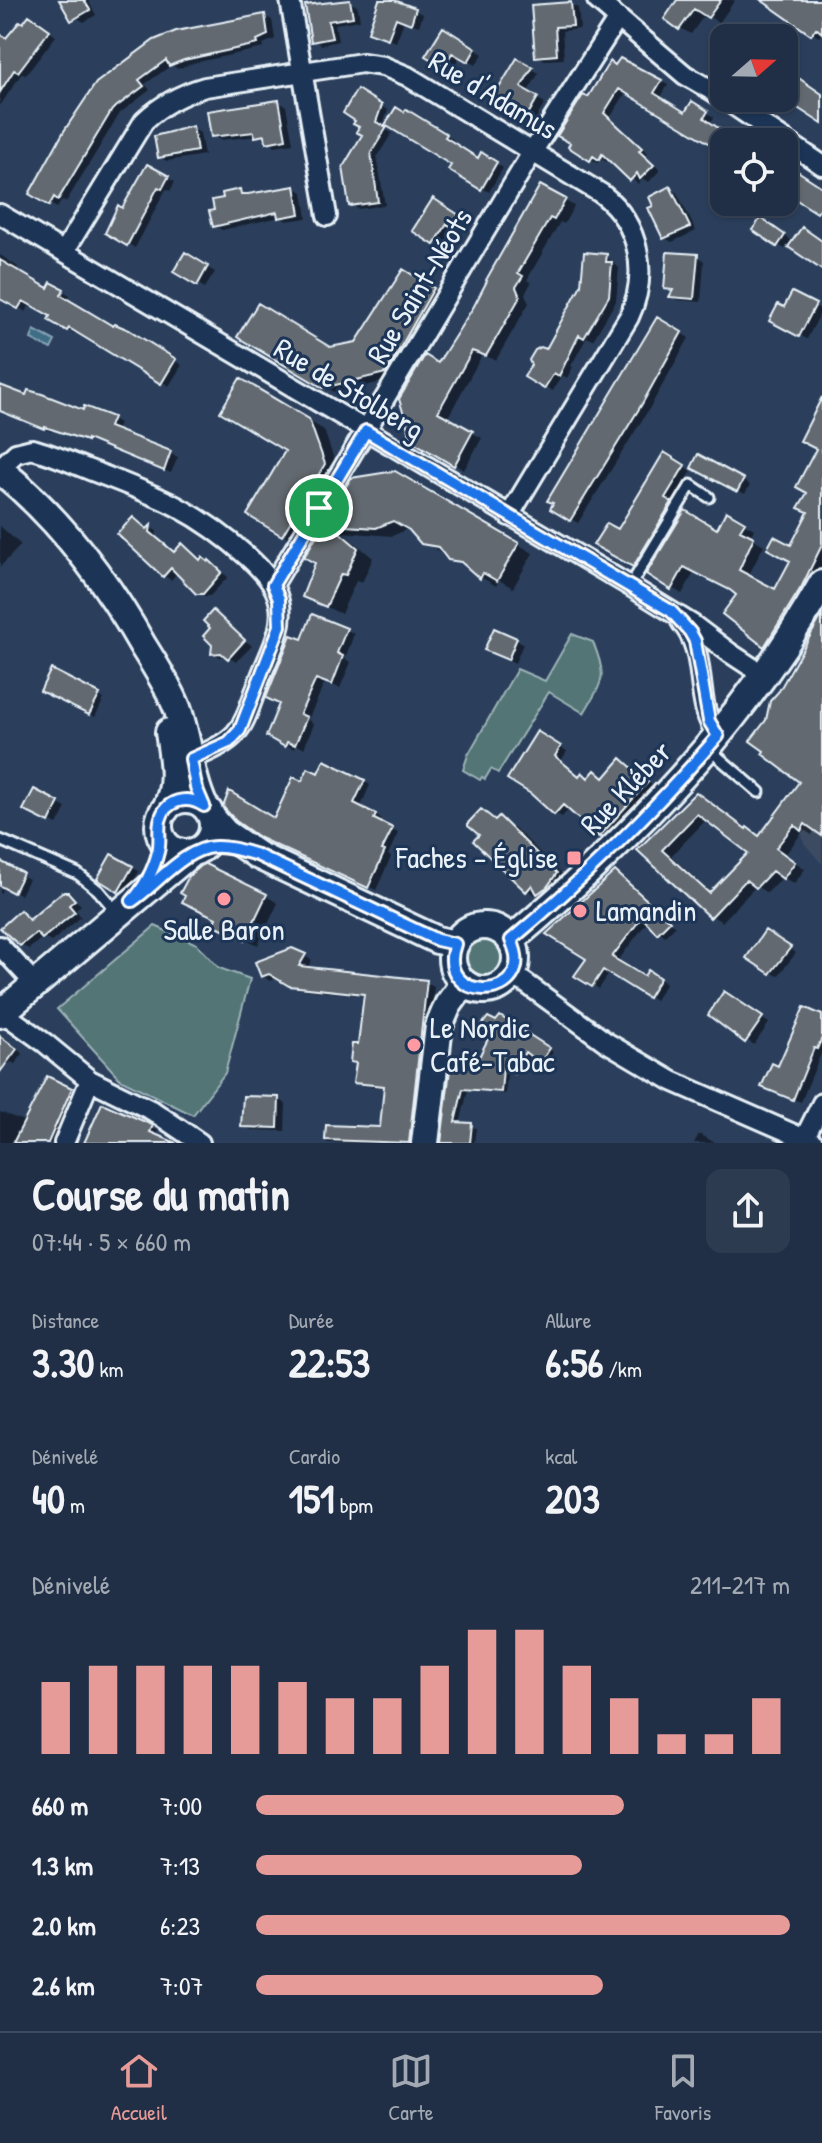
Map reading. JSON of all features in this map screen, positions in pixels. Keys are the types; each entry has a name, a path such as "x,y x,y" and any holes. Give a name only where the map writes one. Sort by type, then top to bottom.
{"street":[{"path":"290,0 327,216"},
{"path":"597,0 692,80 822,165"},
{"name":"Rue Saint-Néots","path":"273,585 533,151 618,18"},
{"name":"Rue d'Adamus","path":"64,252 137,131 161,106 182,94 205,87 351,63 383,66 407,76 612,202 633,235 640,273 637,298 629,317 509,516"},
{"name":"Rue de Stolberg","path":"0,214 630,586 765,676"},
{"path":"191,759 229,742 240,730 280,626 279,599 273,585 257,565 228,539 201,519 168,501 32,449 16,453 0,469 45,510 108,586 176,707 196,787 208,812 225,833 257,855 437,940 455,944"},
{"name":"Rue Kléber","path":"511,940 634,827 713,742 765,676 822,584"},
{"name":"Rue de Stolberg","path":"671,611 695,641 713,742"},
{"path":"125,907 156,860 162,819 174,789 163,704 143,645"},
{"path":"162,819 181,800 191,799 208,812 210,838 1,1013 45,1043 90,1080 153,1111 200,1143"},
{"path":"162,819 169,846 182,852 223,847 257,855"},
{"path":"485,926 500,930 511,940 516,955 511,976 499,987 473,989 464,983 453,965 455,944 469,929 485,926"},
{"path":"0,946 35,984"},
{"path":"511,976 524,982 606,1042 672,1081 807,1142 822,1103"},
{"path":"425,1143 439,1026 448,1005 464,983"},
{"path":"64,1143 90,1080"}],"lane":[{"path":"630,586 691,485 709,497"},
{"path":"713,742 759,792"},
{"path":"0,840 78,874 125,907"}],"shaded area":[{"path":"34,330 55,341 51,349 31,339"},
{"path":"822,787 822,864 794,825"}],"green space":[{"path":"572,634 593,642 601,664 599,686 584,713 549,692 498,773 491,769 485,779 482,777 480,780 463,770 468,755 517,669 545,681"},
{"path":"155,926 197,944 219,968 250,979 225,1073 193,1115 120,1079 57,1009"},
{"path":"483,937 498,943 504,958 498,973 483,979 468,973 462,958 468,943"}],"building":[{"path":"59,0 84,0 90,10 71,21"},
{"path":"350,0 353,17 328,21 332,38 311,42 305,5"},
{"path":"379,0 394,0 416,8 411,24 396,18 388,39 368,32"},
{"path":"677,0 721,0 708,18 694,9 679,30 664,19"},
{"path":"761,0 822,0 822,33 816,28 811,35"},
{"path":"571,2 573,26 555,27 557,55 535,57 531,5"},
{"path":"265,14 268,35 257,40 258,44 169,66 166,60 139,80 144,86 112,110 58,200 54,197 49,206 29,194 64,131 96,83 154,40 176,31"},
{"path":"29,15 50,30 18,72 14,70 0,92 0,34 6,38"},
{"path":"443,27 476,48 468,62 452,53 444,67 425,56"},
{"path":"517,58 533,67 521,87 538,97 526,118 493,98"},
{"path":"620,58 662,80 654,93 685,112 692,101 708,111 704,118 718,128 710,128 710,144 619,89 604,113 642,148 639,151 654,165 640,179 637,173 630,181 602,154 599,160 593,156 590,161 568,147 570,143 557,136 583,95 588,97 610,61 615,65"},
{"path":"798,78 822,94 822,124 798,108"},
{"path":"357,89 382,105 376,122 387,127 371,153 378,202 349,206 343,167 362,135 356,132 359,127 353,124 355,121 343,113"},
{"path":"279,100 286,139 266,143 265,135 255,137 254,132 211,137 207,111"},
{"path":"396,107 404,112 406,109 447,134 445,137 478,158 481,152 497,162 481,190 448,170 451,165 385,125"},
{"path":"193,126 197,151 158,158 154,136"},
{"path":"147,164 169,176 162,189 158,187 127,246 105,233 118,205 122,208"},
{"path":"798,171 822,187 822,206 817,213 798,201"},
{"path":"540,185 566,199 554,220 550,218 518,273 523,276 516,287 520,297 486,356 472,351 438,412 473,431 454,466 412,441 399,399 425,355 438,363 474,306"},
{"path":"295,186 300,214 278,218 277,212 213,227 209,211 214,210 212,200 223,198 222,193 240,189 241,194 248,194"},
{"path":"670,186 690,227 663,239 648,208 653,206 649,197"},
{"path":"433,198 459,215 452,227 447,224 434,245 412,231"},
{"path":"761,218 785,235 777,247 752,230"},
{"path":"802,227 822,241 822,270 788,247"},
{"path":"185,252 208,266 197,286 173,272"},
{"path":"584,252 607,254 606,262 612,262 609,296 584,338 579,335 559,376 554,373 544,389 524,377 535,350 541,347 546,349 581,285"},
{"path":"667,252 698,254 694,299 669,297 673,290 664,289"},
{"path":"0,260 48,288 51,282 64,289 61,295 113,326 115,324 129,330 176,359 161,384 69,328 67,331 48,320 50,316 23,301 18,309 0,299"},
{"path":"403,269 434,288 386,373 323,388 237,337 258,303 330,347 356,342"},
{"path":"792,292 816,304 799,337 769,321 778,304 784,307"},
{"path":"657,317 682,332 570,521 550,509 553,503 547,501"},
{"path":"240,378 309,419 325,464 282,536 247,515 285,451 220,412"},
{"path":"0,385 26,395 28,390 83,410 84,406 113,417 109,427 171,451 164,471 87,439 44,429 0,411"},
{"path":"822,397 822,545 802,586 764,647 722,614 736,595 730,590 684,567 671,590 646,574 685,510 717,529 726,511 745,522 740,530 754,537 739,570 775,589 790,561 767,549 774,536 791,545 808,512 798,508 807,493 796,487 816,449 800,441"},
{"path":"664,452 685,465 665,498 672,502 633,567 593,545 607,523 618,529"},
{"path":"698,454 744,479 737,492 691,468"},
{"path":"395,471 519,543 497,581 483,573 480,579 461,562 448,560 438,547 421,544 409,530 393,521 376,528 331,525 358,548 346,575 341,574 326,607 302,597 315,563 304,557 351,478"},
{"path":"133,517 147,529 151,525 150,532 174,552 182,543 200,560 202,557 209,560 222,572 203,594 196,594 171,568 163,577 117,534"},
{"path":"213,610 245,640 228,659 221,653 211,654 212,645 203,636 210,628 203,621"},
{"path":"312,614 347,628 337,653 343,656 332,685 316,679 300,714 307,717 295,745 287,742 285,747 266,736 279,704 266,698 291,635 302,639"},
{"path":"822,615 822,836 805,824 801,831 794,825 776,848 795,862 783,879 772,871 756,888 746,880 710,918 637,850 696,792 759,836 799,782 750,741 766,720 770,701 779,691","holes":["697,814 748,853 709,893 662,850"]},
{"path":"494,628 517,638 508,660 484,650"},
{"path":"51,669 100,694 89,715 40,691"},
{"path":"537,731 561,746 555,756 579,776 582,772 588,778 595,770 604,778 621,758 648,782 599,837 563,805 554,815 531,794 507,779"},
{"path":"324,760 365,780 354,803 376,814 374,819 393,828 368,888 260,838 223,807 229,791 274,818 293,777 302,781 308,768 318,773"},
{"path":"34,789 59,802 49,823 23,810"},
{"path":"481,809 495,820 499,816 557,873 547,887 537,894 532,885 526,892 473,841 479,835 468,823"},
{"path":"111,854 133,866 118,892 97,879"},
{"path":"0,861 23,873 13,893 0,886"},
{"name":"Salle Baron","path":"203,863 267,894 245,940 213,924 216,918 182,902 185,896 180,893 189,876"},
{"path":"615,871 670,921 657,934 642,917 612,957 644,976 648,970 660,978 648,998 603,970 592,987 574,976 586,959 546,934"},
{"path":"62,892 68,892 75,900 69,905 75,912 42,939 36,933 20,946 0,928 20,910 29,920"},
{"path":"765,930 791,947 770,974 746,958"},
{"path":"292,948 306,954 299,966 427,980 409,1143 325,1140 326,1125 380,1127 384,1086 353,1083 356,1063 350,1062 352,1044 358,1044 364,994 289,986 269,974 261,977 255,962"},
{"path":"724,991 763,1017 745,1043 708,1015"},
{"path":"804,1007 822,1015 822,1038 817,1049 814,1048 793,1100 761,1087 772,1063 778,1066"},
{"path":"500,1016 550,1048 540,1064 525,1052 514,1074 503,1068 501,1092 463,1089 455,1122 472,1123 470,1143 441,1143 451,1061 473,1069 489,1037 477,1031 488,1017 496,1021"},
{"path":"0,1036 17,1049 0,1072"},
{"path":"47,1076 72,1088 48,1143 13,1143"},
{"path":"243,1096 279,1097 278,1128 241,1127"},
{"path":"102,1103 153,1125 150,1132 176,1143 84,1143"}],"place":[{"name":"Faches – Église","path":"574,858"},
{"name":"Salle Baron","path":"224,899"},
{"name":"Lamandin","path":"580,911"},
{"name":"Le Nordic Café-Tabac","path":"414,1045"}],"route":[{"path":"366,431 671,611 695,641 709,721 718,736 634,827 511,940 516,966 508,980 494,989 473,989 460,980 452,960 455,944 437,940 257,855 239,850 210,847 192,852 132,901 156,860 160,824 165,810 181,800 191,799 204,806 196,787 191,759 229,742 240,730 280,626 279,599 273,585 319,508 366,431"}]}
